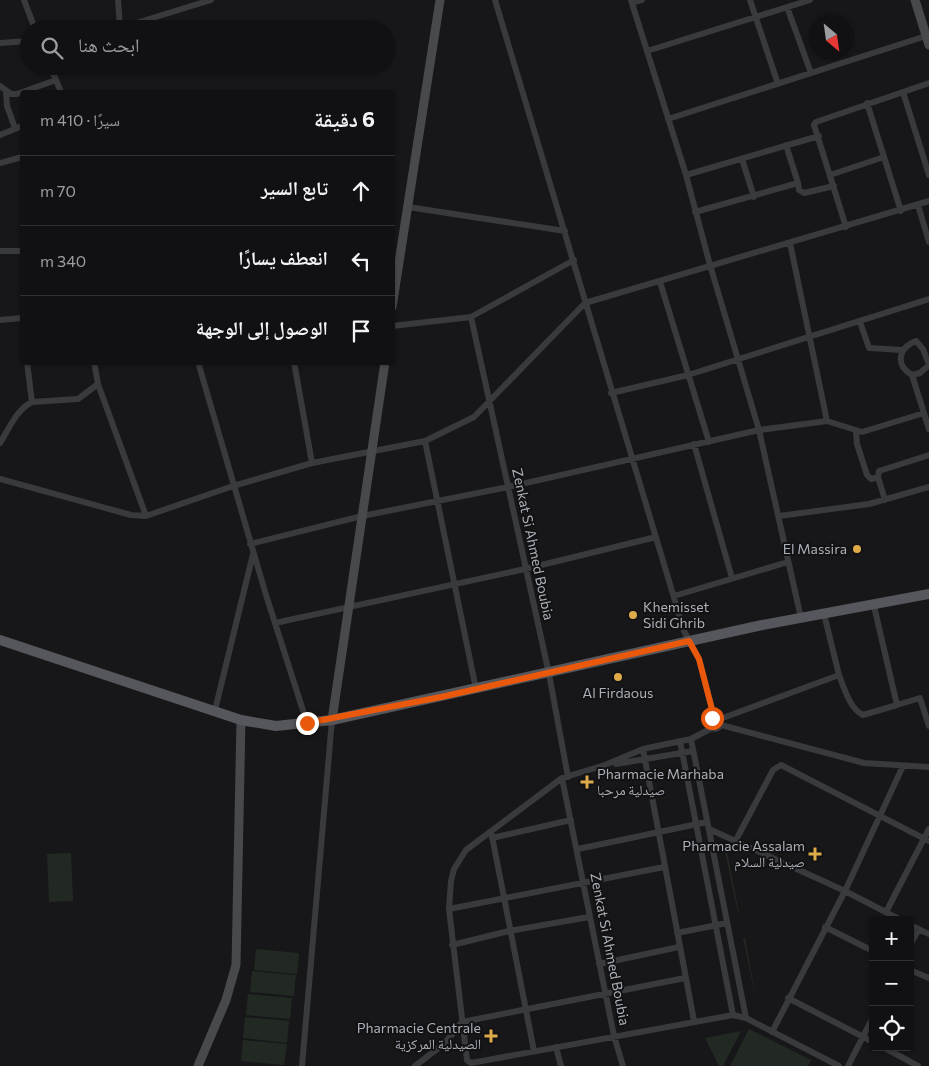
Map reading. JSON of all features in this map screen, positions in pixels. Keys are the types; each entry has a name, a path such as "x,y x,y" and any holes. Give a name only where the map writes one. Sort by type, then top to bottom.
{"main road":[{"path":"0,640 241,720 276,726 332,720 549,674 689,641 929,594"}],"street":[{"path":"24,0 32,20"},
{"path":"118,0 119,20"},
{"path":"144,20 212,0"},
{"path":"395,276 408,207 440,0"},
{"path":"495,0 674,596 689,641 699,659 718,720 717,729 712,728 691,739 643,749 605,765 565,778 491,834 466,850 459,860 451,881 449,909 462,1022 469,1062 733,1015 746,1018 839,1066"},
{"path":"642,0 632,1 686,175 710,266 759,430 800,618"},
{"path":"750,0 778,84"},
{"path":"647,51 810,0"},
{"path":"668,119 811,73 928,41 915,0"},
{"path":"787,6 811,73"},
{"path":"0,43 20,42"},
{"path":"54,75 60,90"},
{"path":"28,90 56,80"},
{"path":"846,227 814,125 816,122 867,103 929,83"},
{"path":"0,86 6,91 20,93"},
{"path":"6,91 7,106 16,128"},
{"path":"903,92 929,175"},
{"path":"867,103 901,211"},
{"path":"0,135 20,127"},
{"path":"686,175 819,136"},
{"path":"786,145 799,190 804,193 834,186"},
{"path":"0,162 20,157"},
{"path":"830,175 884,158"},
{"path":"742,159 754,196"},
{"path":"695,212 798,184"},
{"path":"0,479 122,512 146,516 233,486 312,463 425,441 474,417 585,303 901,211 929,201"},
{"path":"918,205 929,242"},
{"path":"408,207 565,231"},
{"path":"790,243 827,422"},
{"path":"0,251 20,251"},
{"path":"395,326 471,317 574,260"},
{"path":"660,282 709,442"},
{"path":"612,393 688,375 929,299"},
{"name":"Zenkat Si Ahmed Boubia","path":"471,317 549,674 571,820 578,849 589,917 622,1066"},
{"path":"0,320 20,318"},
{"path":"860,322 869,348 902,350"},
{"path":"912,375 920,373 929,365 919,342 905,345 902,350 903,368 912,375 929,429"},
{"path":"27,365 32,402"},
{"path":"95,365 98,384 146,516"},
{"path":"199,365 253,554 307,723"},
{"path":"295,365 312,463"},
{"path":"302,1066 332,720 385,365"},
{"path":"0,443 20,411 32,402 78,399 86,395 98,384"},
{"path":"250,544 362,516 508,487 759,430 827,422 856,432 924,413"},
{"path":"856,432 867,475 871,479 878,477"},
{"path":"425,441 436,502 476,689"},
{"path":"694,444 732,578"},
{"path":"885,500 878,477 879,471 929,454"},
{"path":"779,516 885,500 929,487"},
{"path":"275,624 454,583 525,569 656,537"},
{"path":"214,710 253,554"},
{"path":"674,596 788,562"},
{"path":"874,606 897,705"},
{"path":"824,614 839,675 846,692 859,713 863,715 929,696"},
{"path":"718,720 839,675"},
{"path":"920,698 929,726"},
{"path":"198,1066 226,1000 236,965 241,720"},
{"path":"712,728 710,720 718,720 849,760 929,767"},
{"path":"691,739 746,1018"},
{"path":"680,741 733,1015"},
{"path":"643,749 694,1021"},
{"path":"605,765 645,760 693,750"},
{"path":"736,840 772,770 778,766 793,770 927,840"},
{"path":"772,1032 845,891 904,766"},
{"path":"491,834 571,820"},
{"path":"578,849 696,824 708,825 894,916"},
{"path":"886,912 927,840 929,830"},
{"path":"491,834 534,1051"},
{"path":"449,909 664,867"},
{"path":"452,945 509,931 589,917"},
{"path":"677,933 727,923"},
{"path":"825,927 869,949"},
{"path":"914,927 929,934"},
{"path":"914,938 919,929"},
{"path":"600,964 679,947"},
{"path":"914,972 929,978"},
{"path":"415,1066 446,1044 462,1022 685,978"},
{"path":"788,998 869,1040"},
{"path":"848,1066 869,1025"},
{"path":"556,1047 560,1066"},
{"path":"890,1051 918,1066"},
{"path":"503,1057 504,1066"}],"shaded area":[{"path":"725,852 727,852 739,913 738,913"},
{"path":"71,853 73,901 49,902 47,854"},
{"path":"743,938 745,938 757,1004"},
{"path":"256,949 299,953 297,974 254,970"},
{"path":"252,971 296,975 294,996 250,992"},
{"path":"248,994 292,998 290,1019 246,1015"},
{"path":"245,1017 289,1021 287,1043 243,1038"},
{"path":"749,1029 811,1060 808,1066 730,1066"},
{"path":"741,1031 723,1066 719,1066 705,1038"},
{"path":"243,1040 287,1044 284,1065 241,1061"}],"place":[{"name":"El Massira","path":"857,549"},
{"name":"Khemisset Sidi Ghrib","path":"633,615"},
{"name":"Al Firdaous","path":"618,677"},
{"name":"Pharmacie Marhaba صيدلية مرحبا","path":"587,782"},
{"name":"Pharmacie Assalam صيدلية السلام","path":"815,854"},
{"name":"Pharmacie Centrale الصيدلية المركزية","path":"491,1036"}],"route":[{"path":"307,723 332,720 549,674 689,641 699,659 714,717 712,718"}]}
